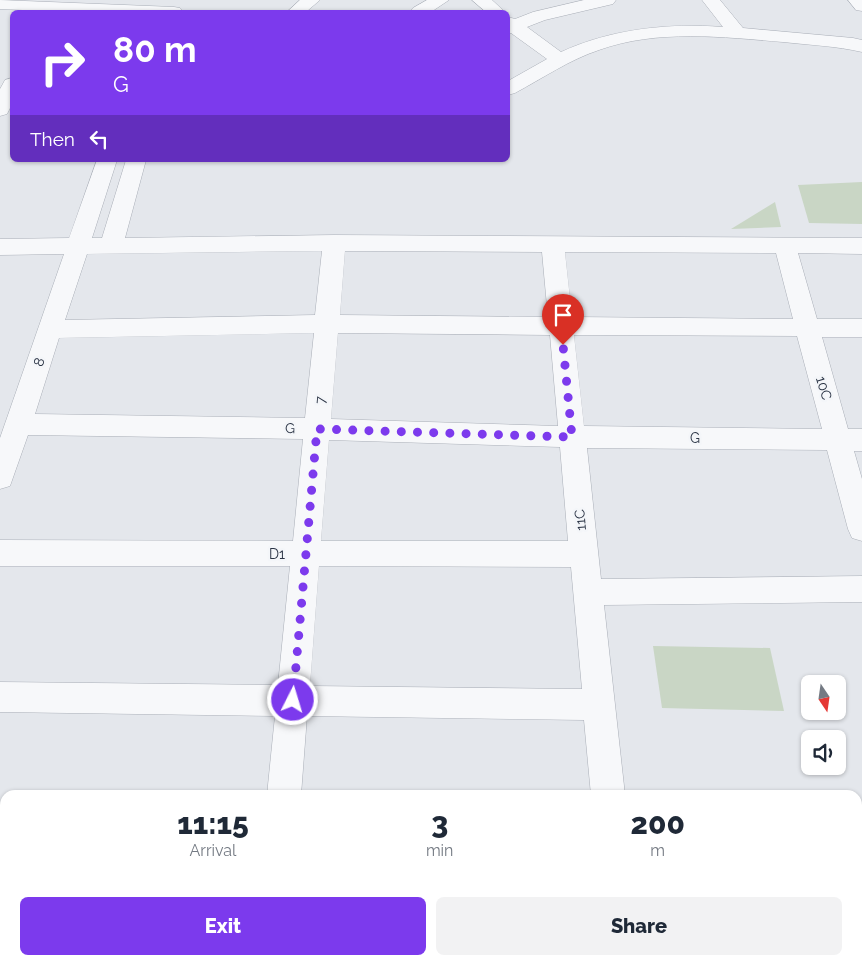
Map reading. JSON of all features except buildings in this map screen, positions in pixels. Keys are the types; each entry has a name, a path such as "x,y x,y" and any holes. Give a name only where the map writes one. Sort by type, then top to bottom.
{"street":[{"path":"298,10 311,0"},
{"path":"404,10 416,0"},
{"path":"422,10 440,0"},
{"path":"481,0 494,10"},
{"path":"510,25 607,0"},
{"path":"711,0 736,31"},
{"path":"857,0 862,6"},
{"path":"0,4 49,9 161,9"},
{"path":"510,26 561,61"},
{"path":"510,88 602,42 642,34 715,30 736,31 862,46"},
{"path":"0,110 10,88"},
{"name":"8","path":"0,478 106,162"},
{"path":"111,246 135,162"},
{"path":"0,247 334,243 862,246"},
{"name":"7","path":"284,790 334,243"},
{"name":"11C","path":"553,245 608,790"},
{"name":"10C","path":"785,246 806,328 851,440 862,529"},
{"path":"50,330 327,324 862,328"},
{"name":"G","path":"18,424 317,429 572,437 851,440"},
{"name":"D1","path":"0,553 584,554"},
{"path":"588,592 862,589"},
{"path":"0,697 599,705"}],"green space":[{"path":"862,182 862,224 809,223 798,185"},
{"path":"775,202 781,227 731,229"},
{"path":"653,646 770,648 784,711 662,708"}],"route":[{"path":"293,700 317,429 572,437 563,345"}]}
